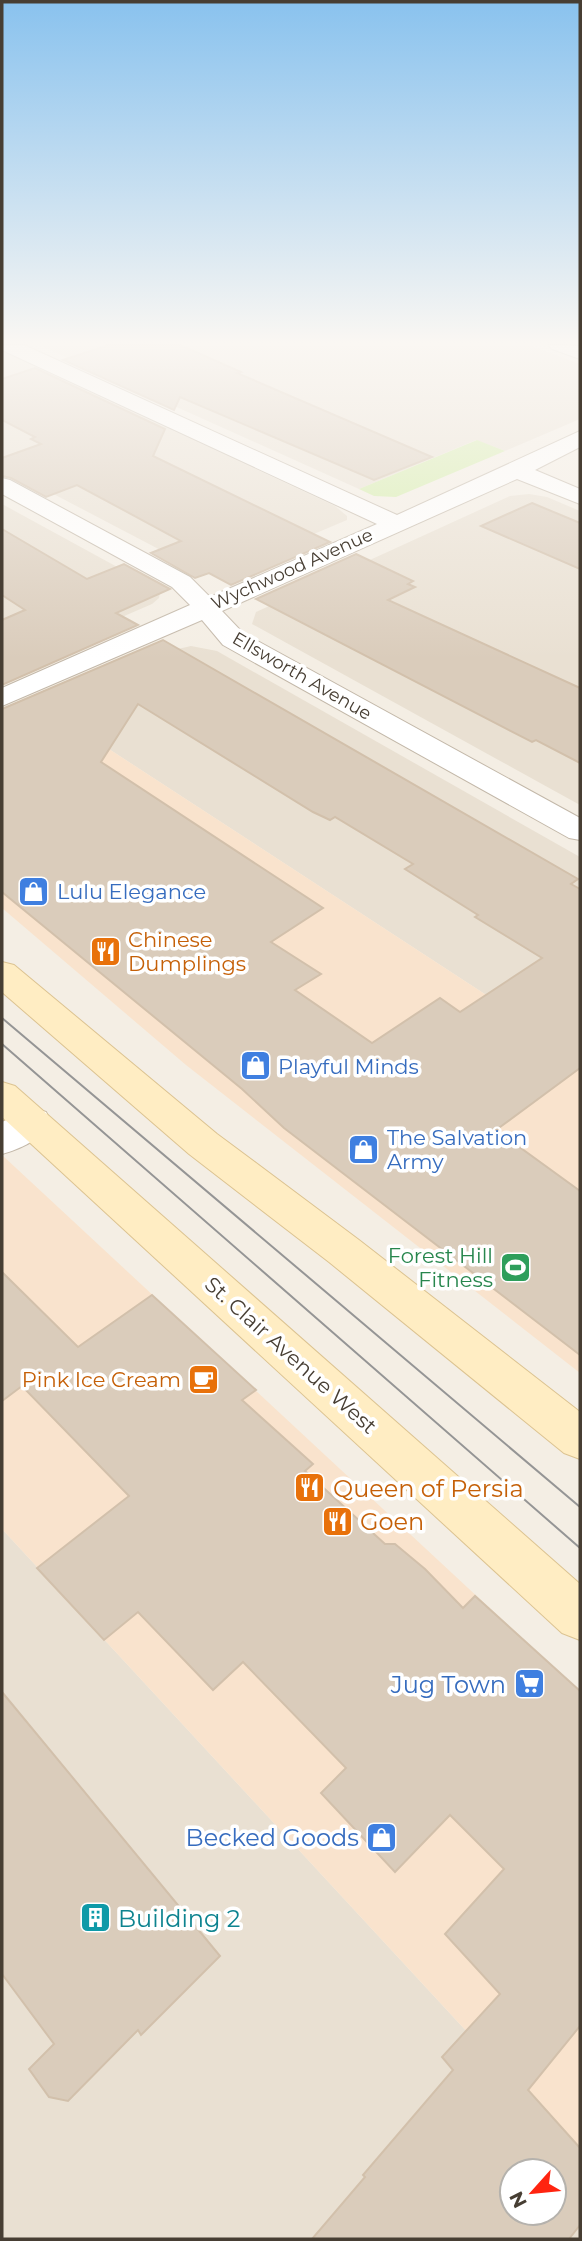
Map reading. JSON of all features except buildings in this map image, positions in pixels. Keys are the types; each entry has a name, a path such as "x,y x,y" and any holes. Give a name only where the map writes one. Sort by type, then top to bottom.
{"main road":[{"path":"2,973 203,1144 344,1251 580,1439"},
{"name":"St. Clair Avenue West","path":"12,1119 580,1616"}],"street":[{"path":"235,450 395,523"},
{"name":"Wychwood Avenue","path":"2,698 517,471 558,450"},
{"path":"517,471 580,497"},
{"name":"Ellsworth Avenue","path":"2,485 181,582 207,606 221,628 233,639 580,831"}],"shaded area":[{"path":"2,450 214,450 335,506 347,516 347,520 231,569 191,566 2,467"},
{"path":"271,450 453,450 359,489"},
{"path":"529,494 547,497 580,511 580,805 252,624 256,612 510,496"},
{"path":"2,504 152,586 160,593 159,598 152,604 2,669 2,588 7,586 2,583"},
{"path":"191,646 217,651 580,857 580,1056 46,708 178,649"},
{"path":"46,708 580,1056 580,1373 186,1065 2,908 2,729"},
{"path":"2,1155 580,1692 580,2154 2,1529"},
{"path":"2,1529 580,2154 580,2239 2,2239"}],"green space":[{"path":"454,450 505,451 396,497 374,496 359,489"}],"tram line":[{"path":"2,1018 580,1507"},
{"path":"2,1044 580,1548"}],"place":[{"name":"Lulu Elegance","path":"34,891"},
{"name":"Chinese Dumplings","path":"105,951"},
{"name":"Playful Minds","path":"255,1066"},
{"name":"The Salvation Army","path":"364,1149"},
{"name":"Forest Hill Fitness","path":"516,1267"},
{"name":"Pink Ice Cream","path":"204,1379"},
{"name":"Queen of Persia","path":"310,1488"},
{"name":"Goen","path":"337,1521"},
{"name":"Jug Town","path":"529,1684"},
{"name":"Becked Goods","path":"382,1837"},
{"name":"Building 2","path":"95,1918"}]}
